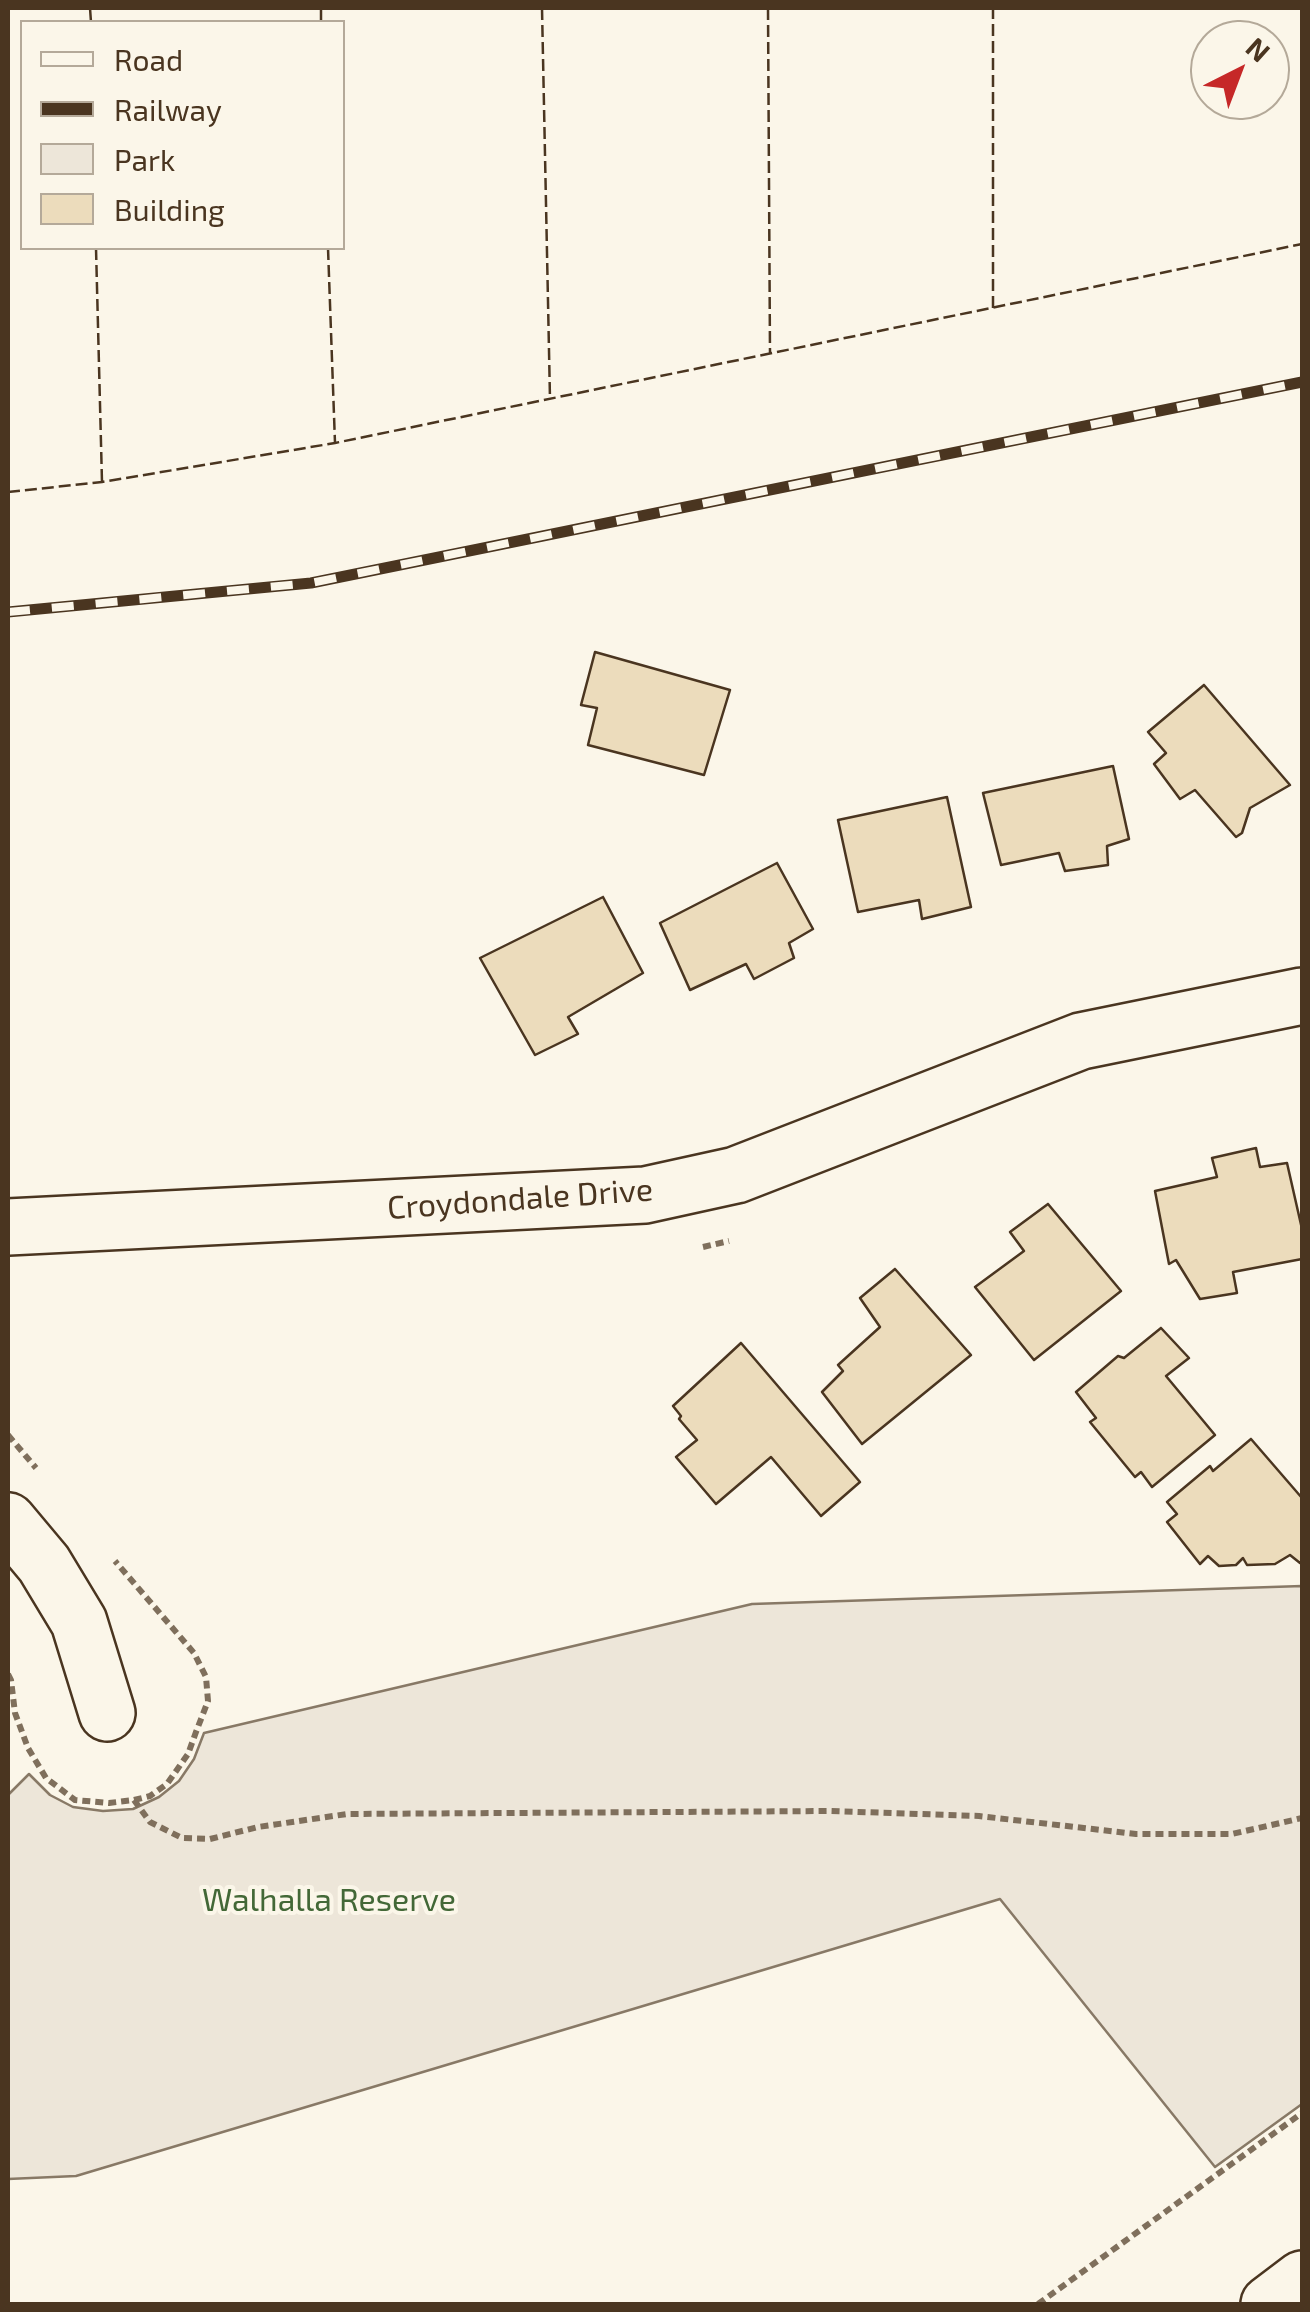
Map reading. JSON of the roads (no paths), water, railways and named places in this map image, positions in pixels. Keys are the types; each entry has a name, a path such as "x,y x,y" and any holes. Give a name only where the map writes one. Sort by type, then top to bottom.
{"street":[{"name":"Croydondale Drive","path":"8,1227 644,1195 736,1174 1081,1041 1302,996"},
{"path":"8,1521 44,1564 79,1622 108,1713"},
{"path":"1268,2304 1302,2278"}],"railway":[{"path":"8,612 311,583 1302,382"}],"park label":[{"name":"Walhalla Reserve","path":"329,1900"}]}
